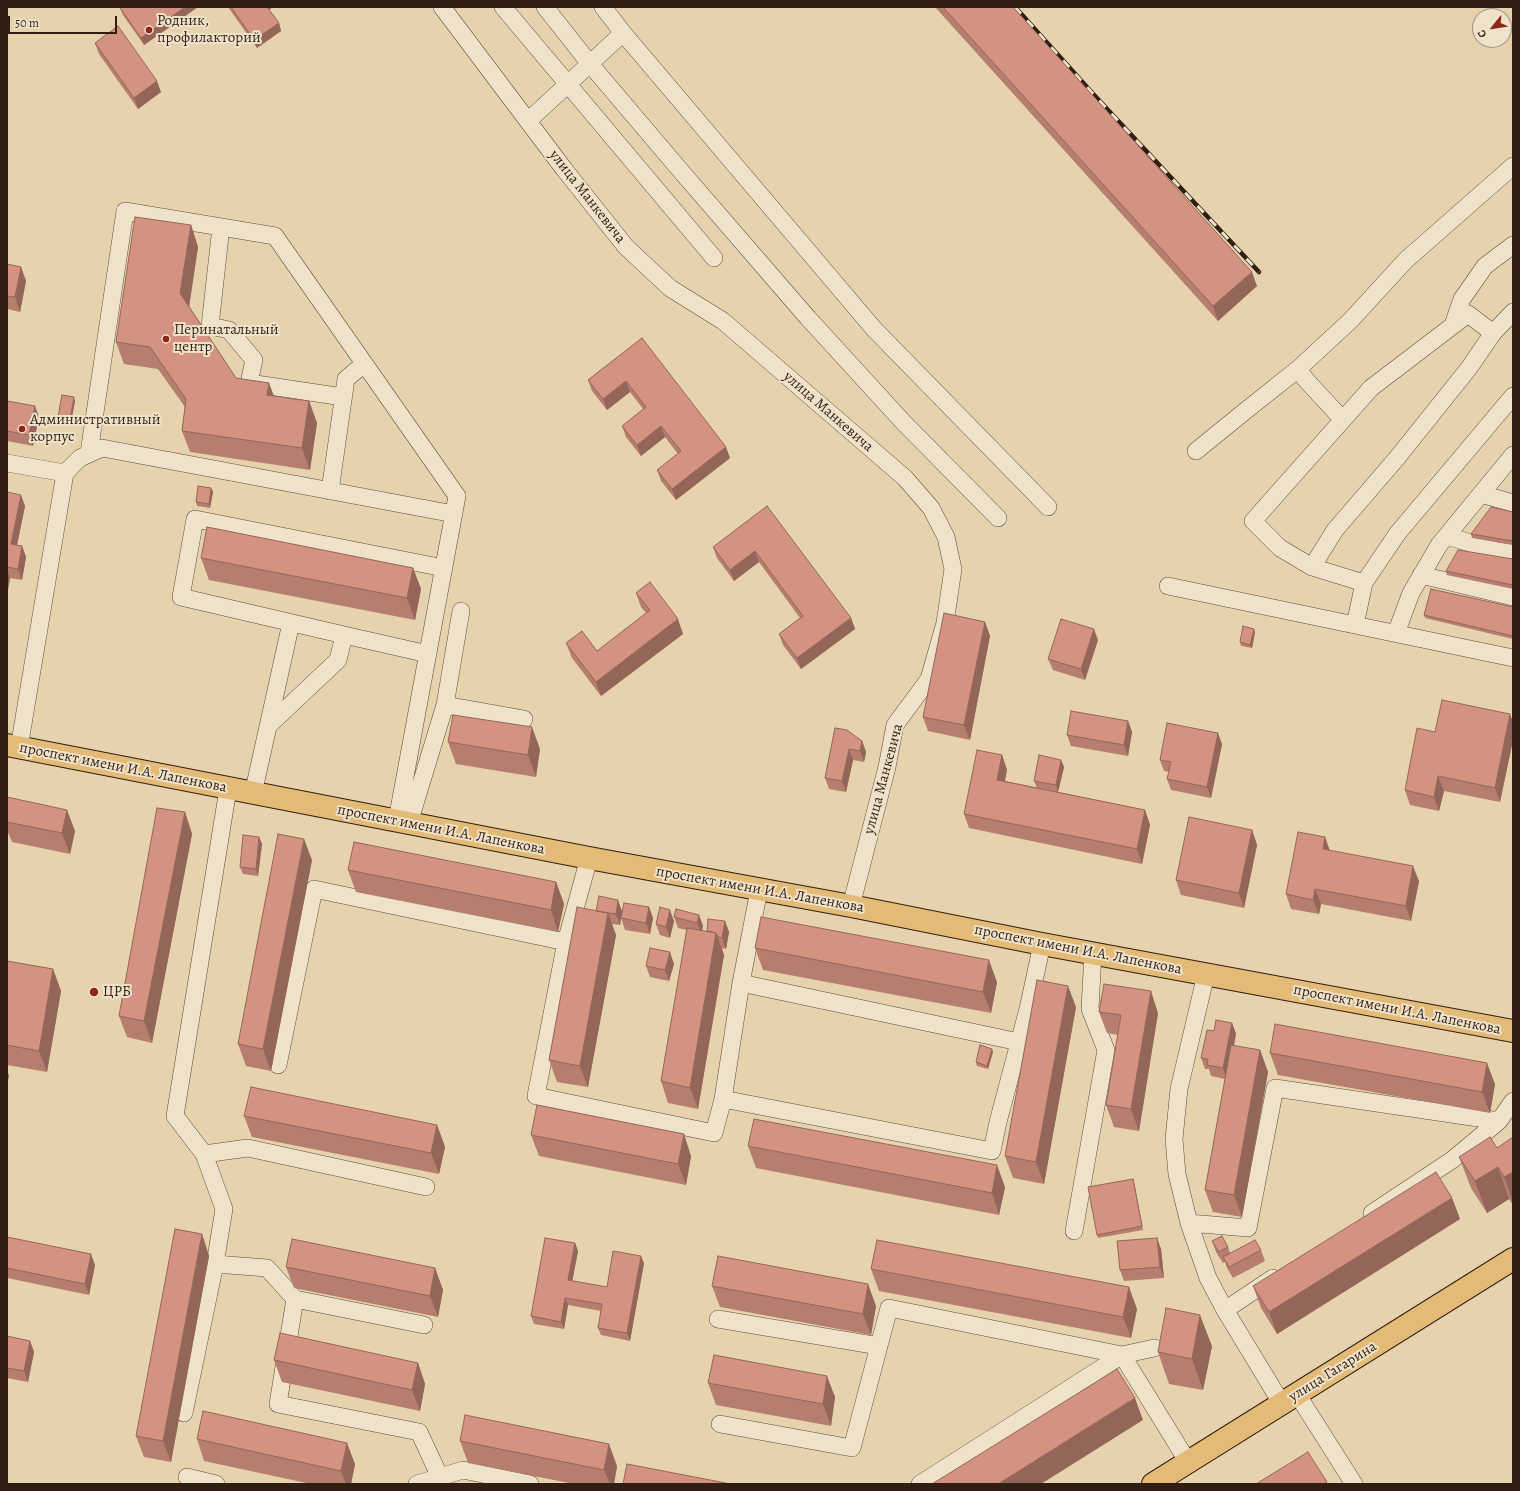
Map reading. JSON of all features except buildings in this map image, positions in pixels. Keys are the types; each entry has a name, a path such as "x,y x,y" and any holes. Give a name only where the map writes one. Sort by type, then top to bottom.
{"main road":[{"name":"проспект имени И.А. Лапенкова","path":"13,747 589,858 851,906 1042,944 1513,1031"},
{"name":"улица Гагарина","path":"1153,1484 1513,1259"}],"street":[{"name":"улица Манкевича","path":"442,7 564,170 626,247 670,288 722,321 905,478 931,508 946,537 953,569 945,623 929,679 895,725 887,767 851,906"},
{"path":"503,7 714,258"},
{"path":"545,7 590,64 808,318 904,423 998,518"},
{"path":"603,7 623,33 874,329 1048,507"},
{"path":"528,121 623,33"},
{"path":"1196,451 1298,370 1350,321 1406,260 1513,166"},
{"path":"89,453 125,211 274,236 457,496 428,654 403,822"},
{"path":"221,227 210,326 229,330 254,360 250,383 343,397"},
{"path":"1453,325 1462,299 1485,266 1513,245"},
{"path":"1312,568 1335,530 1397,458 1469,368 1493,333 1513,312"},
{"path":"1364,583 1312,568 1280,548 1253,521 1371,388 1468,314 1493,333"},
{"path":"330,491 346,380 364,364"},
{"path":"1298,370 1343,420"},
{"path":"1355,625 1364,583 1397,534 1513,396"},
{"path":"13,747 65,473 80,458 89,453 102,448 454,514"},
{"path":"1396,633 1411,593 1439,545 1513,455"},
{"path":"7,463 65,473"},
{"path":"1481,494 1513,503"},
{"path":"428,654 181,597 195,519 444,568"},
{"path":"1447,536 1497,551 1513,553"},
{"path":"1421,575 1513,597"},
{"path":"1168,586 1513,658"},
{"path":"403,822 445,706 461,611"},
{"path":"254,794 291,623"},
{"path":"268,726 338,660 344,635"},
{"path":"445,706 524,719"},
{"path":"184,1413 215,1264 224,1209 204,1154 175,1116 228,789"},
{"path":"589,858 566,942 536,1096 714,1133 723,1099 741,983 759,890"},
{"path":"278,1065 314,889 566,942"},
{"path":"723,1099 992,1151 1042,944"},
{"path":"1074,1231 1106,1050 1090,1009 1093,953"},
{"path":"1206,974 1179,1089 1174,1139 1176,1174 1189,1223 1208,1278 1225,1310 1354,1484"},
{"path":"741,983 1019,1042"},
{"path":"1189,1223 1248,1228 1276,1088 1499,1121"},
{"path":"1362,1220 1452,1160 1499,1121 1513,1101"},
{"path":"204,1154 248,1148 426,1187"},
{"path":"215,1264 267,1268 295,1299 424,1325"},
{"path":"1225,1310 1284,1271"},
{"path":"295,1299 278,1404 419,1432 440,1477"},
{"path":"720,1424 852,1448 889,1308 1122,1355 1188,1462"},
{"path":"718,1319 879,1346"},
{"path":"920,1484 1122,1355 1154,1348"},
{"path":"417,1484 463,1470 530,1484"},
{"path":"187,1477 216,1484"}],"railway":[{"path":"1015,7 1095,96 1259,272"}],"place":[{"name":"Родник, профилакторий","path":"149,30"},
{"name":"Перинатальный центр","path":"166,339"},
{"name":"Административный корпус","path":"22,429"},
{"name":"ЦРБ","path":"94,992"}]}
